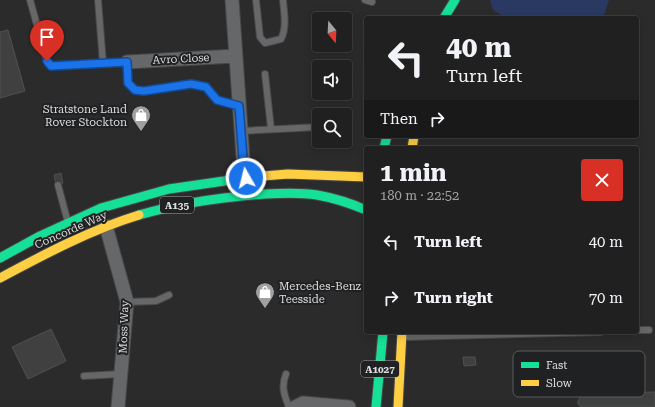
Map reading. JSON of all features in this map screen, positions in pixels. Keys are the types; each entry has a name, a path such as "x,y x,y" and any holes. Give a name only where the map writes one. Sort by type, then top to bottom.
{"main road":[{"path":"445,16 455,0"},
{"path":"456,16 461,0"},
{"name":"Concorde Way","path":"0,258 40,236 101,208 169,189 246,178 293,174 364,177"},
{"name":"Concorde Way","path":"0,278 51,250 106,226 173,206 246,195 293,193 323,196 354,204 364,205"},
{"name":"A1027","path":"376,407 383,334"},
{"name":"A1027","path":"398,407 402,334"}],"street":[{"path":"232,0 243,158 246,178"},
{"name":"Avro Close","path":"127,62 235,56"},
{"name":"Moss Way","path":"106,226 127,302 118,407"},
{"path":"295,407 303,403 349,407"}],"lane":[{"path":"30,0 47,61 51,66 127,62 128,83 135,90 144,91 191,84 206,87 217,100 239,106"},
{"path":"98,0 103,63"},
{"path":"256,0 260,37 265,43 281,39 283,35 283,0"},
{"path":"365,0 372,2"},
{"path":"265,74 271,129"},
{"path":"241,131 312,128"},
{"path":"58,185 68,223"},
{"path":"127,302 156,301 169,294"},
{"path":"639,330 648,330"},
{"path":"84,376 121,374"},
{"path":"286,374 282,385 289,407"}],"shaded area":[{"path":"490,0 609,0 604,16 503,16 493,10"}],"building":[{"path":"8,30 25,91 0,98 0,32"},
{"path":"61,173 63,183 56,185 54,175"},
{"path":"51,329 66,361 28,379 12,347"},
{"path":"463,357 475,357 476,365 464,366"},
{"path":"645,392 655,392 655,407 581,407 578,404 580,397 645,397"}],"traffic: fast":[{"path":"445,16 455,0"},
{"path":"384,146 386,138"},
{"path":"0,258 40,236 101,208 169,189 252,177"},
{"path":"139,215 201,201 249,195 284,193 304,193 323,196 364,209"},
{"path":"376,407 383,334"}],"traffic: slow":[{"path":"412,146 414,138"},
{"path":"252,177 288,174 364,177"},
{"path":"0,278 85,235 139,215"},
{"path":"398,407 402,334"}],"place":[{"name":"Stratstone Land Rover Stockton","path":"141,132"},
{"name":"Mercedes-Benz Teesside","path":"265,309"}],"route":[{"path":"47,61 51,66 127,62 128,83 135,90 144,91 191,84 206,87 217,100 239,106 246,178"}]}
